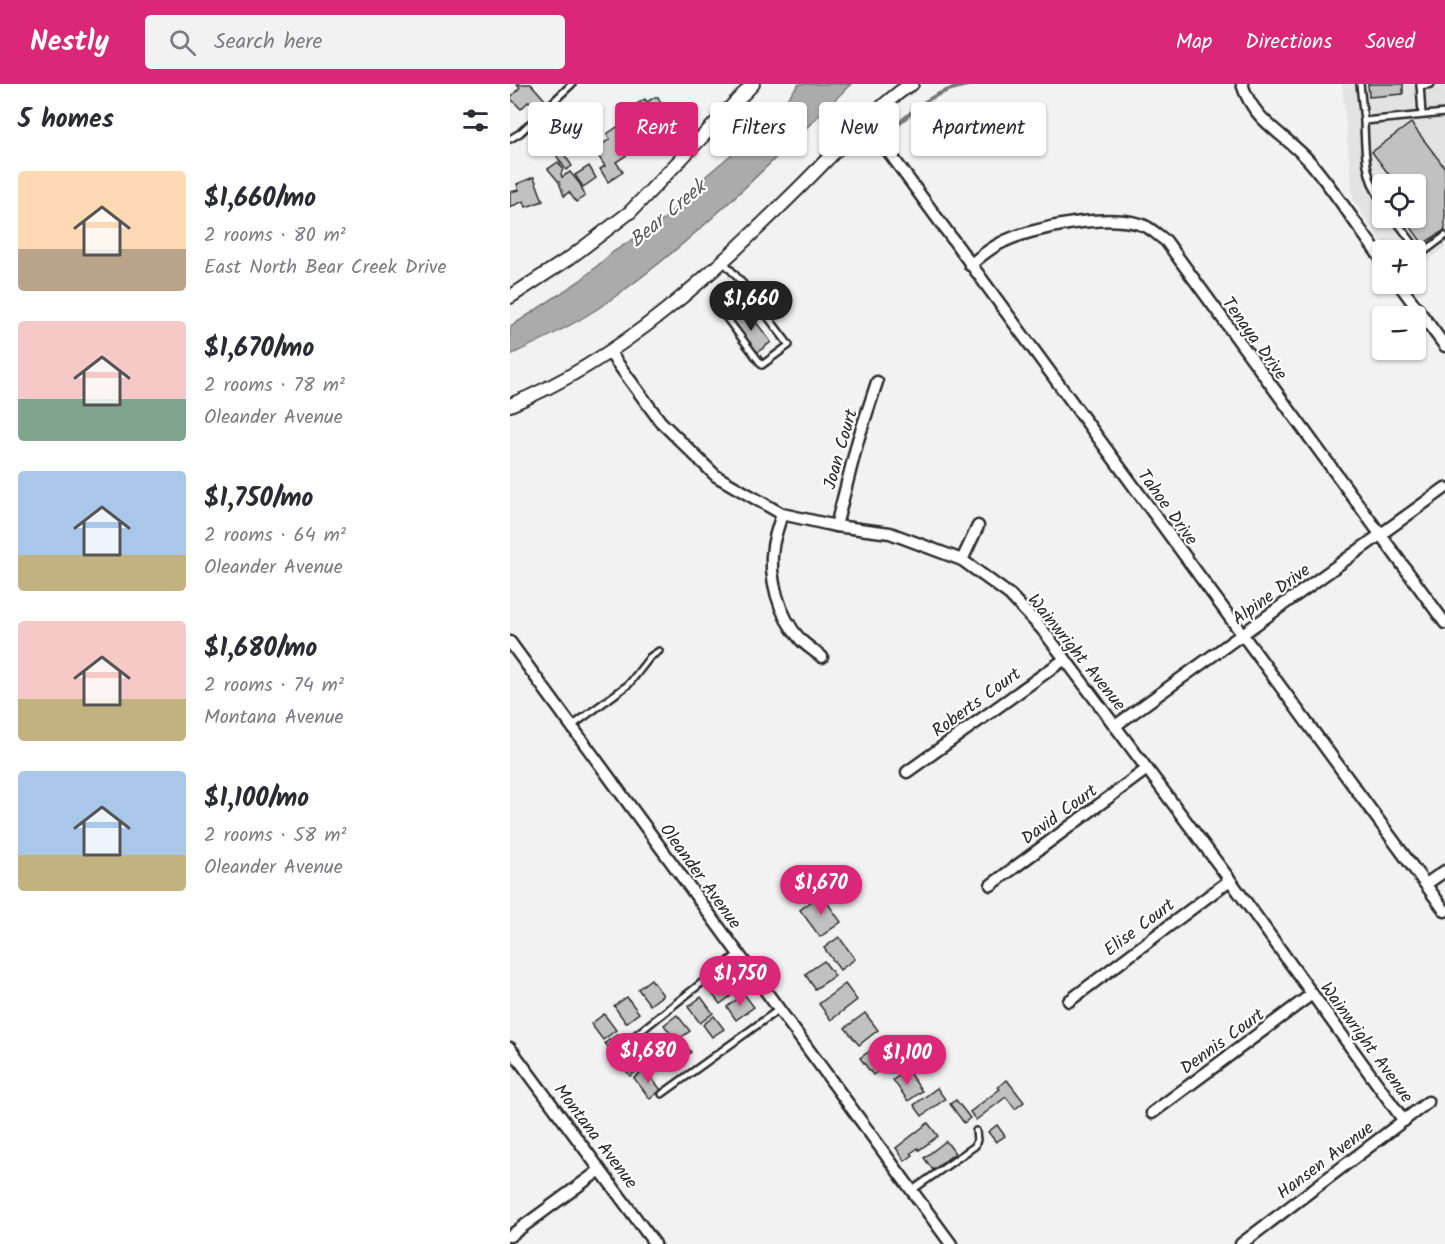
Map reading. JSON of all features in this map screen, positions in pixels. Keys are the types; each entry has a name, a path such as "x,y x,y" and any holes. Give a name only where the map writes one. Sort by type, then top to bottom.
{"street":[{"path":"510,297 571,257 630,212 752,84"},
{"path":"887,102 902,89 912,84"},
{"path":"1242,84 1254,111 1298,148 1372,246"},
{"path":"510,405 535,395 610,353 664,312 723,261 830,156"},
{"name":"Tahoe Drive","path":"891,156 1445,911"},
{"name":"Tenaya Drive","path":"970,265 999,243 1047,227 1088,221 1122,220 1146,226 1166,241 1445,623"},
{"path":"1406,294 1445,346"},
{"name":"Wainwright Avenue","path":"610,353 660,421 716,476 782,513 836,526 890,533 962,560 1010,595 1065,658 1230,880 1404,1121"},
{"name":"Joan Court","path":"836,526 858,440 877,382"},
{"name":"Alpine Drive","path":"1115,726 1445,488"},
{"path":"782,513 773,546 772,569 775,586 787,620 800,639 822,657"},
{"path":"962,560 978,526"},
{"name":"Oleander Avenue","path":"510,642 951,1244"},
{"name":"Roberts Court","path":"907,772 1065,658"},
{"name":"David Court","path":"991,885 1147,769"},
{"path":"1426,884 1445,871"},
{"name":"Elise Court","path":"1069,1001 1230,880"},
{"name":"Dennis Court","path":"1152,1113 1312,994"},
{"name":"Montana Avenue","path":"512,1054 655,1244"},
{"name":"Hansen Avenue","path":"1241,1244 1428,1102"},
{"path":"510,1236 600,1170"}],"lane":[{"path":"510,139 520,133 572,84"},
{"path":"1360,84 1365,164 1372,185"},
{"path":"1422,115 1420,85 1431,84"},
{"path":"1364,121 1445,113"},
{"path":"1402,228 1421,254 1445,236"},
{"path":"723,261 744,285 789,345 762,365 725,316 752,296"},
{"path":"571,727 629,684 650,657 659,651"},
{"path":"632,1038 738,954"},
{"path":"662,1094 778,1010"},
{"path":"911,1191 975,1146 976,1131"}],"shaded area":[{"path":"799,84 851,84 833,102 819,102 819,115 807,127 807,102 784,102"},
{"path":"1342,84 1445,84 1445,247 1426,262 1426,240 1380,240 1372,228 1426,228 1426,174 1372,174 1372,228 1353,200"},
{"path":"730,156 777,156 703,226 639,279 583,318 510,355 510,327 581,280 613,252 662,221 707,175"}],"building":[{"path":"517,84 531,84 546,101 529,101 521,109 510,98 520,87"},
{"path":"1368,84 1403,84 1403,94 1369,97"},
{"path":"658,97 660,102 647,102"},
{"path":"1411,123 1445,168 1445,230 1426,242 1426,240 1420,240 1411,228 1426,228 1426,174 1388,174 1372,152"},
{"path":"615,128 615,156 625,156 616,162 623,172 608,182 600,169 605,166 598,156 603,156 603,144 610,139 607,134"},
{"path":"557,156 565,156 572,166 566,170"},
{"path":"558,162 563,169 562,177 570,172 580,184 585,196 576,202 569,192 564,196 559,182 548,169"},
{"path":"589,166 596,178 583,187 575,175"},
{"path":"534,177 543,201 526,207 524,201 510,207 510,192 519,190 517,184"},
{"path":"747,310 771,342 755,354 731,321"},
{"path":"821,894 841,922 820,937 800,910"},
{"path":"839,937 855,959 840,970 824,948"},
{"path":"824,961 835,976 815,989 805,974"},
{"path":"651,979 663,995 650,1005 638,989"},
{"path":"726,979 736,992 720,1004 710,991"},
{"path":"845,984 857,1000 831,1020 819,1004"},
{"path":"744,994 754,1007 736,1020 727,1007"},
{"path":"627,997 639,1013 626,1023 614,1006"},
{"path":"701,997 713,1013 700,1023 688,1007"},
{"path":"865,1013 878,1030 859,1045 845,1028"},
{"path":"604,1014 616,1030 603,1040 591,1024"},
{"path":"677,1015 690,1031 676,1041 664,1025"},
{"path":"714,1016 724,1029 712,1037 703,1025"},
{"path":"654,1032 666,1048 653,1058 641,1042"},
{"path":"618,1034 628,1047 615,1057 605,1043"},
{"path":"683,1042 691,1052 671,1067 663,1057"},
{"path":"874,1048 887,1065 873,1075 860,1058"},
{"path":"631,1051 643,1067 630,1076 618,1060"},
{"path":"645,1070 661,1090 650,1099 634,1078"},
{"path":"907,1070 922,1091 908,1101 893,1080"},
{"path":"1007,1080 1024,1102 1015,1109 1006,1097 976,1120 970,1112 1000,1089 998,1087"},
{"path":"937,1088 945,1099 922,1116 914,1105"},
{"path":"956,1100 970,1118 964,1123 950,1104"},
{"path":"928,1123 938,1136 911,1153 913,1155 905,1161 896,1148"},
{"path":"997,1125 1005,1136 996,1142 988,1132"},
{"path":"946,1141 955,1153 933,1170 924,1158"}],"waterway":[{"path":"899,124 936,95 973,84"}],"water label":[{"name":"Bear Creek","path":"667,213"}]}
